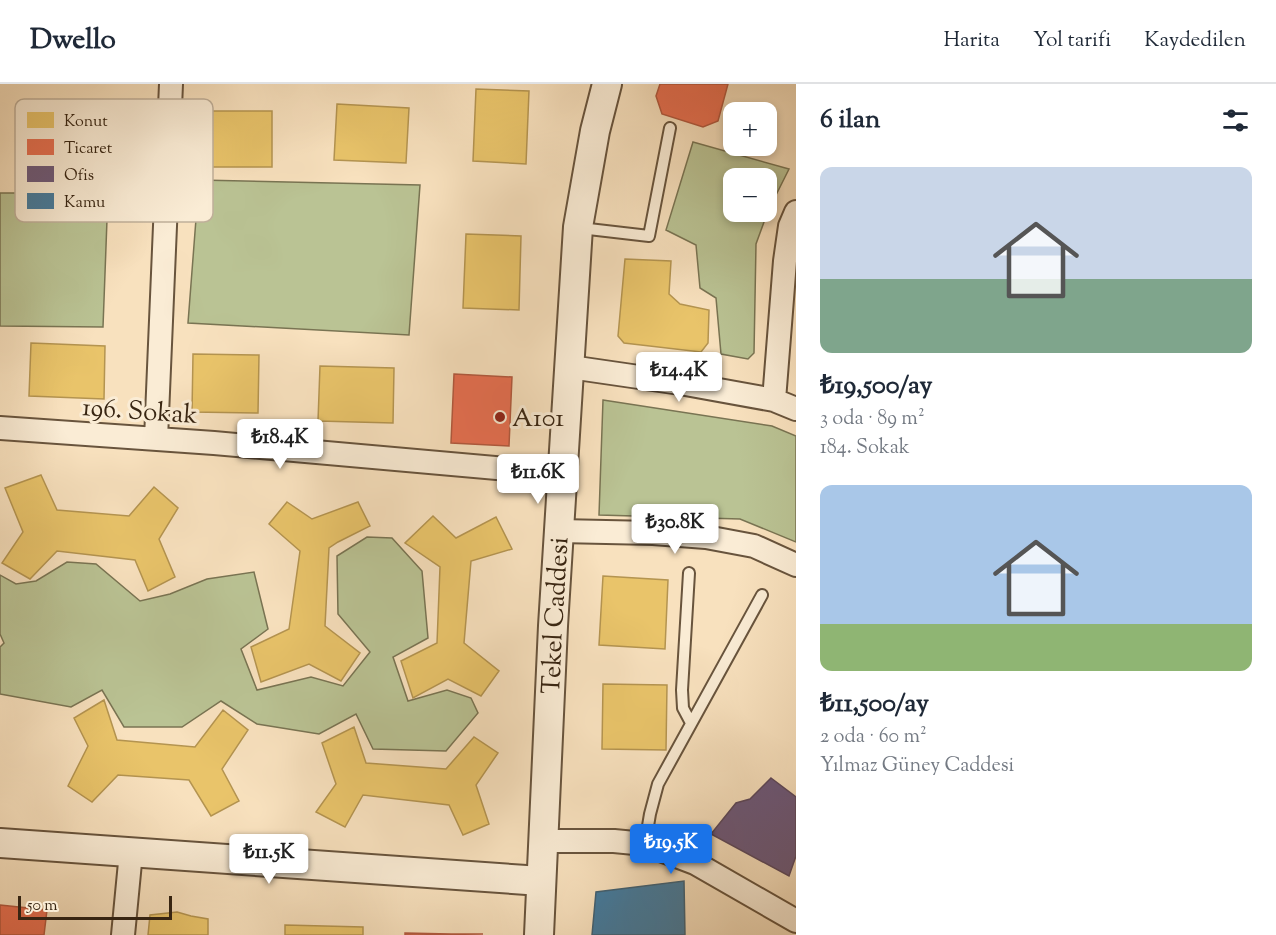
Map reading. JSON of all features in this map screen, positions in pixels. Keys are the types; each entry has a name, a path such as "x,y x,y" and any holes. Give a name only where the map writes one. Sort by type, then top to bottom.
{"street":[{"path":"170,99 171,84"},
{"name":"Tekel Caddesi","path":"539,935 553,627 578,227 595,131 607,84"},
{"path":"774,400 785,261 790,226 796,212"},
{"path":"156,439 165,222"},
{"path":"570,367 680,382 774,400 796,409"},
{"name":"196. Sokak","path":"0,428 563,474"},
{"path":"559,531 653,533 706,537 754,546 796,565"},
{"path":"543,841 614,841 645,844 695,863 794,924"},
{"path":"0,843 541,881"},
{"path":"123,935 131,852"}],"lane":[{"path":"578,227 649,236 670,128"},
{"path":"689,573 682,690 684,708 691,723"},
{"path":"645,844 658,784 762,595"}],"green space":[{"path":"693,142 723,150 723,156 743,156 789,169 777,193 777,168 723,168 723,222 764,222 756,244 754,353 748,359 721,354 716,298 700,288 696,245 666,230"},
{"path":"213,180 420,185 409,335 188,323 196,222 213,222"},
{"path":"0,193 15,193 15,222 107,222 103,327 0,326"},
{"path":"603,400 772,426 796,436 796,542 740,519 599,515"},
{"path":"367,537 392,538 422,571 428,638 393,657 408,701 447,690 471,698 478,713 446,751 373,749 356,714 319,734 257,724 221,701 182,727 124,727 102,690 71,707 0,694 0,647 4,643 0,634 0,575 16,584 36,581 67,562 96,564 140,601 170,594 207,579 254,572 268,629 241,649 257,690 311,677 343,686 370,652 338,614 337,556"}],"building: Konut":[{"path":"476,89 529,91 526,164 473,161"},
{"path":"337,104 409,108 406,163 334,160"},
{"path":"213,111 272,111 272,167 213,167"},
{"path":"466,234 521,236 519,310 463,308"},
{"path":"625,259 671,261 669,294 680,304 709,310 708,343 701,352 624,343 618,336"},
{"path":"31,343 105,346 104,399 29,396"},
{"path":"193,354 259,355 258,413 192,412"},
{"path":"320,366 394,368 393,423 318,421"},
{"path":"41,475 57,510 129,516 154,487 178,508 159,539 175,577 148,591 135,560 57,551 30,579 2,563 23,532 5,488"},
{"path":"287,502 312,519 358,502 370,526 329,548 325,626 360,653 341,681 309,664 261,682 251,647 289,629 300,551 269,524"},
{"path":"433,516 456,538 496,517 512,549 471,561 464,643 499,671 481,696 448,679 413,698 401,661 437,643 440,567 405,543"},
{"path":"603,576 668,580 665,649 599,645"},
{"path":"603,684 667,685 666,750 602,749"},
{"path":"104,700 117,740 195,747 223,710 248,730 222,769 239,801 211,816 189,780 118,775 92,802 68,786 88,746 74,718"},
{"path":"354,727 366,763 446,769 474,737 498,753 476,785 489,824 463,835 449,805 363,795 345,827 316,812 336,784 322,743"},
{"path":"177,912 208,919 208,935 148,935 150,915"},
{"path":"285,925 363,927 363,935 285,935"}],"building: Ticaret":[{"path":"660,84 728,84 718,121 703,127 662,114 656,96"},
{"path":"454,374 512,377 509,446 451,443"},
{"path":"0,905 47,910 44,935 0,935"},
{"path":"405,933 451,934 483,934 405,935"}],"building: Ofis":[{"path":"771,778 796,797 796,856 789,876 711,834 736,803 750,799"}],"building: Kamu":[{"path":"684,881 685,935 592,935 596,892"}],"place":[{"name":"A101","path":"500,417"}]}
